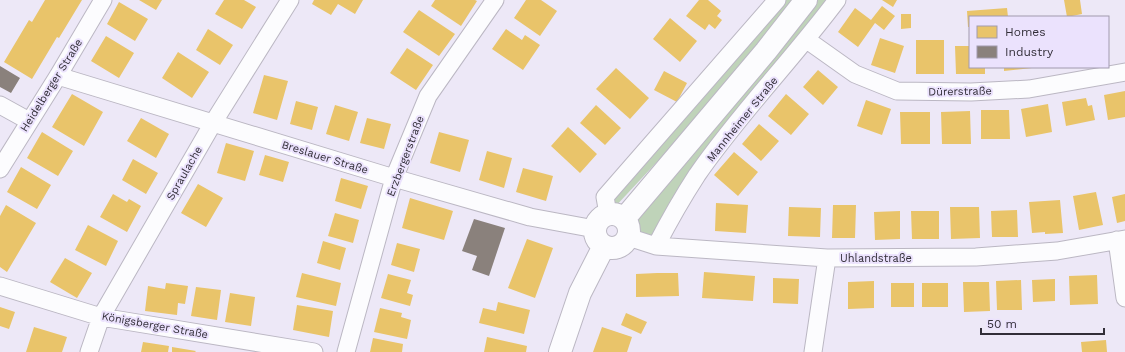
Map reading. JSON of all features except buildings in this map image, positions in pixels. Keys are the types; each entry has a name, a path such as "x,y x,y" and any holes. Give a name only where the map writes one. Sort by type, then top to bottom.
{"main road":[{"path":"560,352 580,294 612,229 766,51 806,0"}],"street":[{"name":"Heidelberger Straße","path":"0,169 58,76 102,0"},
{"name":"Spraulache","path":"89,352 101,316 213,123 290,0"},
{"name":"Erzbergerstraße","path":"346,352 394,178 428,96 495,0"},
{"path":"612,229 605,197 777,0"},
{"name":"Mannheimer Straße","path":"656,246 672,215 697,175 721,142 807,40 837,0"},
{"name":"Dürerstraße","path":"807,40 855,74 897,92 971,92 1028,89 1125,72"},
{"name":"Breslauer Straße","path":"58,76 394,178 530,217 612,229"},
{"path":"0,105 29,121"},
{"name":"Uhlandstraße","path":"612,229 656,246 827,258 976,257 1057,251 1121,239"},
{"path":"1121,239 1125,298"},
{"path":"813,352 827,258"},
{"name":"Königsberger Straße","path":"0,286 101,316 314,352"}],"green space":[{"path":"782,0 796,0 712,103 613,209 609,203"},
{"path":"817,0 829,0 654,234 646,237 639,233 637,227 639,216"}]}
